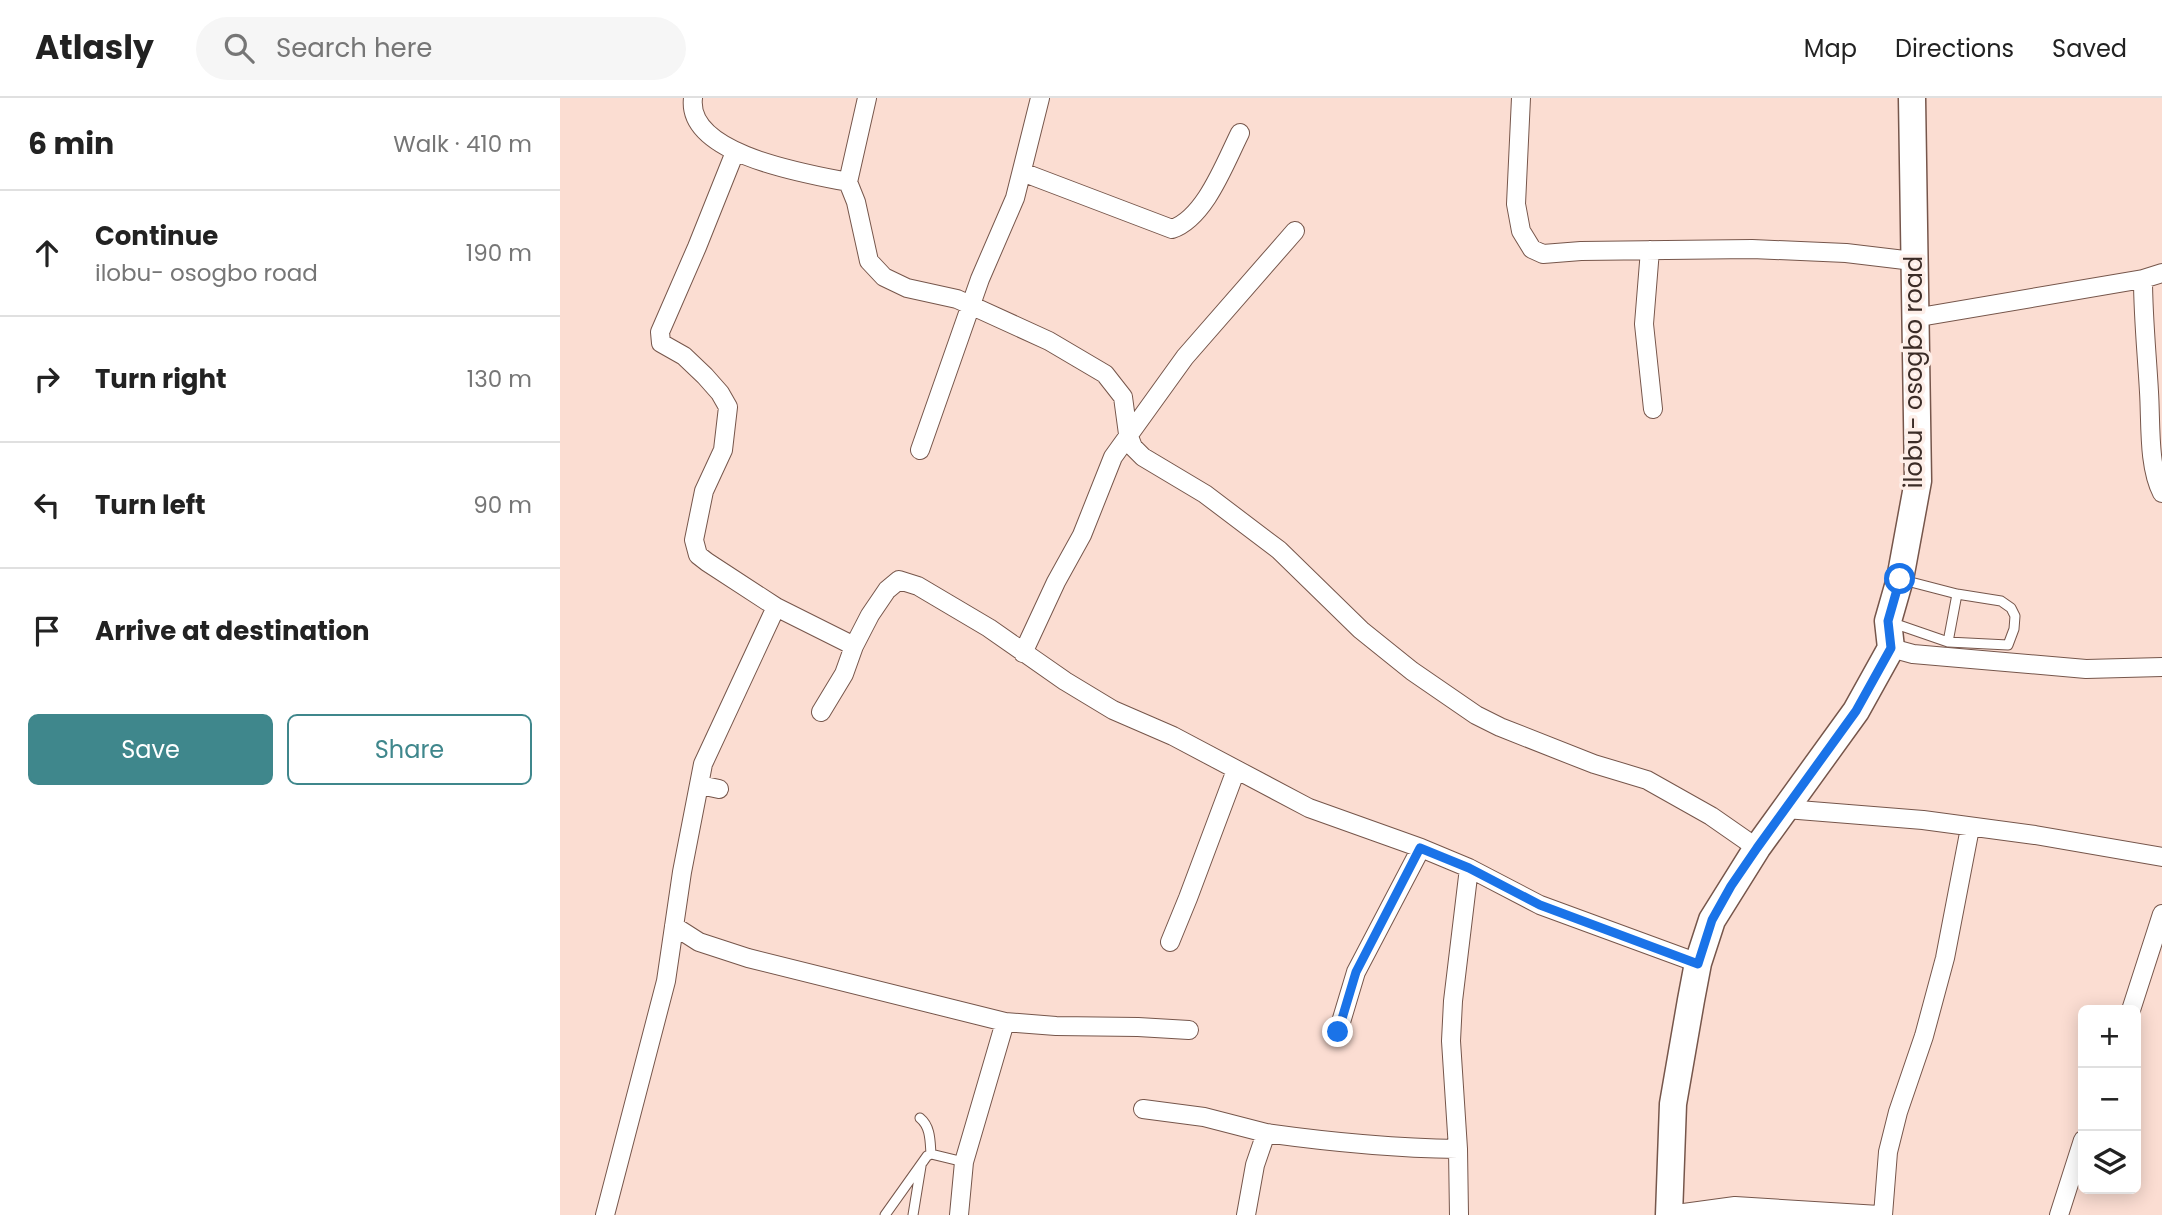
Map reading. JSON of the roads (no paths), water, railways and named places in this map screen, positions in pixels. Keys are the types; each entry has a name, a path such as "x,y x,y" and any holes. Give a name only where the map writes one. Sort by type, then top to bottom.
{"main road":[{"name":"ilobu- osogbo road","path":"1891,648 1888,621 1900,579 1918,481 1912,98"},
{"path":"1669,1215 1673,1104 1698,964 1712,920 1757,848 1856,711 1891,648"}],"street":[{"path":"693,98 696,121 705,131 735,152 794,171 848,182"},
{"path":"867,98 848,182 856,202 869,261 884,277 907,288 957,299 971,305 1049,341 1105,374 1123,397 1128,434 1133,447 1143,457 1205,494 1279,550 1360,630 1412,671 1476,715 1594,764 1647,780 1711,816 1757,848"},
{"path":"920,450 980,278 1015,198 1040,98"},
{"path":"1521,98 1516,204 1521,231 1532,249 1543,254 1752,249 1846,253 1913,261"},
{"path":"1021,172 1172,229 1181,226 1197,211 1215,183 1240,133"},
{"path":"735,152 660,332 661,343 684,356 705,376 728,407 723,450 704,491 694,540 698,555 776,607 854,646"},
{"path":"1023,653 1056,582 1082,535 1113,457 1185,357 1295,231"},
{"path":"1650,250 1644,324 1653,409"},
{"path":"1914,318 2143,279 2162,273"},
{"path":"2143,279 2143,322 2152,446 2157,482 2162,493"},
{"path":"821,712 844,674 854,646 870,615 887,590 899,580 918,586 989,628 1023,653 1114,710 1173,736 1309,808 1420,848 1469,868 1540,905 1698,964"},
{"path":"605,1215 666,981 682,872 704,764 776,607"},
{"path":"1891,648 1913,654 2086,669 2162,667"},
{"path":"1170,942 1236,770"},
{"path":"700,785 719,789"},
{"path":"1786,809 1923,820 2035,835 2162,857"},
{"path":"1669,1215 1735,1206 1881,1215 1888,1152 1945,958 1970,828"},
{"path":"1338,1032 1356,972 1420,848"},
{"path":"1460,1215 1451,1041 1453,1001 1469,868"},
{"path":"2133,1005 2162,914"},
{"path":"674,926 699,942 748,958 1005,1022 1189,1030"},
{"path":"959,1215 964,1162 1005,1022"},
{"path":"1143,1110 1204,1117 1266,1133 1315,1140 1458,1149"},
{"path":"1246,1215 1255,1165 1266,1133"},
{"path":"2059,1215 2078,1156"}],"lane":[{"path":"1888,621 1948,642 2008,646 2014,629 2015,616 2011,608 2001,601 1957,594 1900,579"},
{"path":"1948,642 1957,594"},
{"path":"920,1118 928,1128 931,1154"},
{"path":"931,1154 964,1162"},
{"path":"886,1215 921,1164 931,1154"},
{"path":"914,1215 921,1164"}]}
